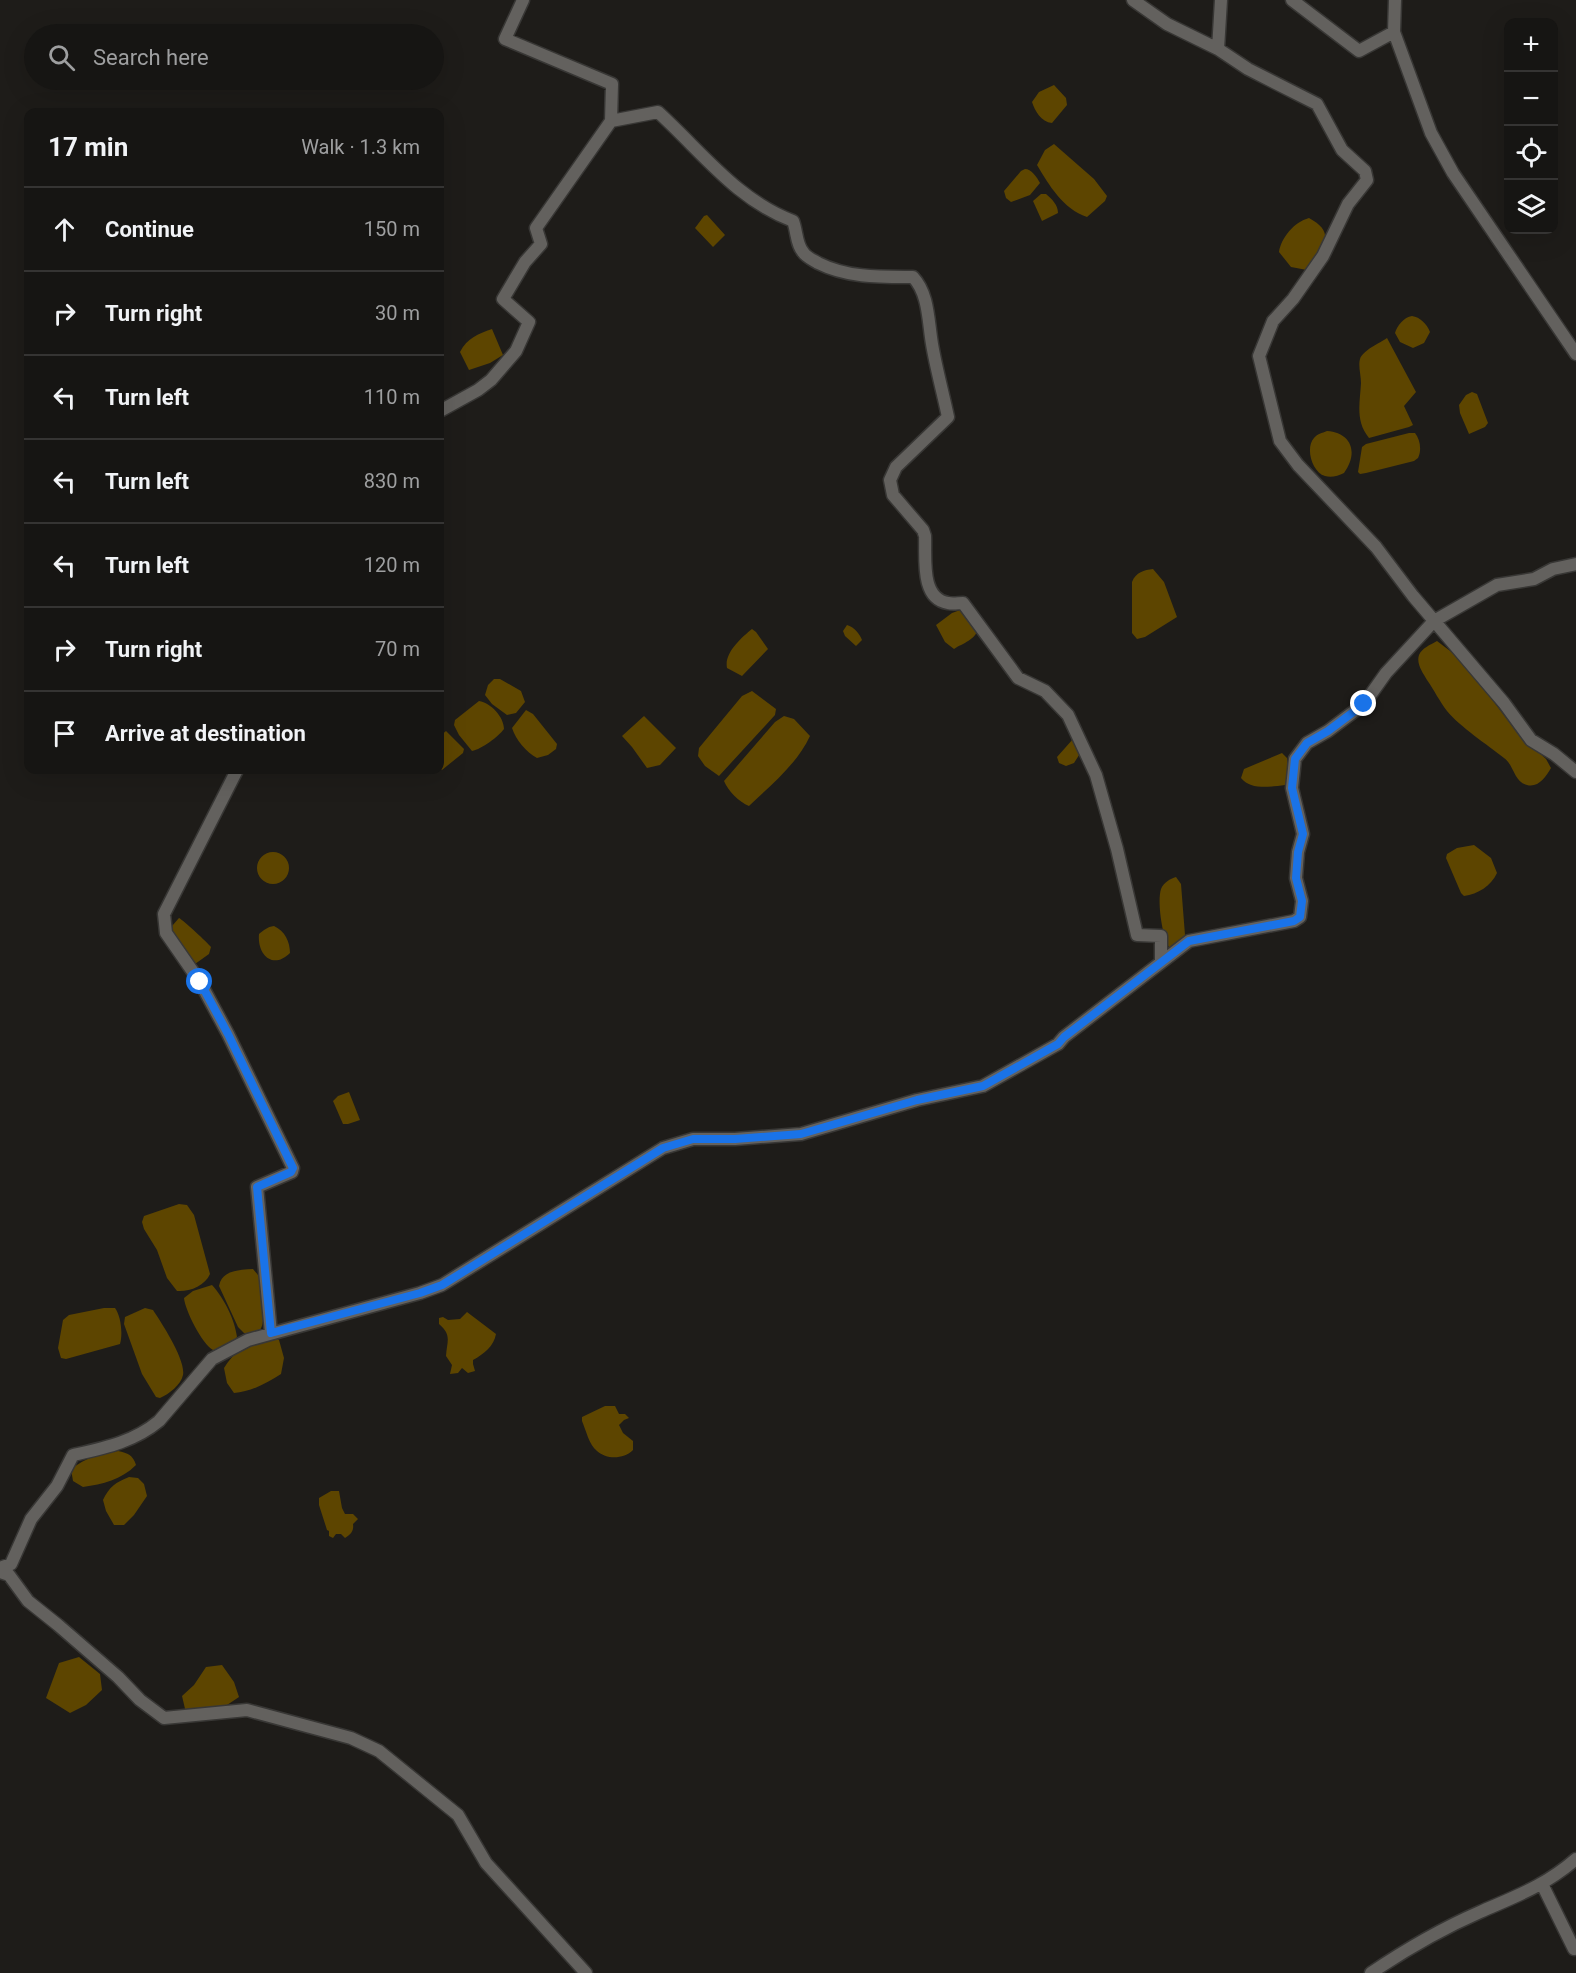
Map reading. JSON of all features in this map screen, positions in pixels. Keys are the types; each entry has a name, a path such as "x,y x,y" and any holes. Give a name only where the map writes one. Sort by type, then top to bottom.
{"street":[{"path":"444,409 491,380 516,351 529,322 503,299 525,262 541,244 536,228 611,121 612,84 505,39 523,0"},
{"path":"1133,0 1167,24 1218,49 1248,69 1317,104 1342,150 1365,171 1367,180 1348,204 1323,256 1293,299 1273,321 1259,356 1280,441 1298,465 1376,547 1434,621 1504,703 1531,740 1554,754 1576,772"},
{"path":"1218,49 1221,0"},
{"path":"1292,0 1359,51 1394,32"},
{"path":"1395,0 1394,32 1431,133 1453,173 1576,354"},
{"path":"611,121 658,112 745,196 772,213 793,221 803,253 810,258 847,274 864,277 913,277 920,285 926,302 932,345 948,417 896,467 890,480 893,495 923,530 930,591 946,603 963,603 1018,678 1045,691 1068,715 1096,775 1117,849 1137,934 1161,936 1161,962"},
{"path":"0,1570 11,1564 31,1519 57,1486 74,1455 140,1436 159,1421 212,1359 248,1340 442,1285 663,1148 693,1139 735,1139 801,1134 917,1100 983,1086 1058,1044 1189,941 1294,921 1300,917 1302,901 1296,878 1298,852 1303,834 1292,788 1295,759 1307,743 1328,731 1364,704 1386,673 1434,621 1497,585 1534,579 1553,569 1576,564"},
{"path":"235,774 164,915 166,933 206,993 293,1168 281,1178 257,1187 271,1333"},
{"path":"0,1570 9,1575 28,1601 118,1677 140,1700 164,1718 247,1710 351,1738 379,1751 458,1815 486,1863 586,1973"},
{"path":"1371,1973 1404,1950 1542,1884 1558,1875 1576,1859"},
{"path":"1542,1884 1574,1949 1576,1947"}],"shaded area":[{"path":"1054,85 1066,98 1067,105 1052,123 1042,118 1032,102 1039,92"},
{"path":"1054,144 1094,179 1107,196 1105,201 1087,217 1064,202 1037,165 1045,150"},
{"path":"1025,169 1032,172 1040,183 1030,195 1011,202 1006,198 1004,191"},
{"path":"1041,194 1046,194 1052,200 1058,213 1042,221 1033,201"},
{"path":"707,215 725,235 713,247 695,228"},
{"path":"1309,218 1323,230 1325,236 1322,249 1307,270 1291,267 1279,252 1280,247 1285,236 1293,227"},
{"path":"1412,316 1423,321 1430,332 1424,343 1413,348 1400,342 1395,333 1401,322"},
{"path":"492,329 503,355 490,363 469,370 460,352 470,340"},
{"path":"1387,338 1416,392 1404,406 1413,425 1369,438 1360,418 1359,361 1364,353"},
{"path":"1472,392 1477,394 1488,423 1485,427 1469,434 1459,405 1466,395"},
{"path":"1327,431 1343,436 1352,452 1344,473 1332,477 1320,474 1313,465 1310,453 1311,442 1314,438"},
{"path":"1415,433 1418,438 1420,448 1418,458 1366,473 1358,472 1362,447"},
{"path":"1153,569 1164,582 1177,617 1145,637 1137,639 1132,633 1132,582 1141,572"},
{"path":"963,609 978,628 972,638 954,649 945,642 936,625 952,613"},
{"path":"847,625 858,633 862,640 856,646 845,636 843,631"},
{"path":"752,629 768,649 742,676 727,668 728,657 734,646"},
{"path":"1437,641 1462,660 1516,731 1546,759 1551,768 1538,783 1531,786 1519,780 1507,761 1459,723 1444,707 1418,662 1422,650"},
{"path":"494,679 500,679 521,691 525,702 516,713 507,715 492,704 485,695 488,685"},
{"path":"752,691 776,709 775,715 719,776 705,766 698,756 699,748 742,696"},
{"path":"479,701 496,711 502,720 504,729 490,742 472,751 454,725 455,720"},
{"path":"526,710 533,714 557,744 556,749 548,755 537,758 533,755 522,745 512,728"},
{"path":"644,716 676,748 660,765 647,768 622,736"},
{"path":"784,716 794,719 810,736 791,765 749,806 734,796 724,781 775,722"},
{"path":"446,731 464,749 463,753 444,768 444,733"},
{"path":"1073,739 1081,752 1074,763 1066,766 1059,763 1057,757"},
{"path":"1282,753 1287,758 1289,780 1285,785 1255,786 1241,778 1244,769"},
{"path":"1474,845 1491,858 1497,873 1484,889 1464,896 1446,858 1447,854 1457,848"},
{"path":"273,852 285,856 289,868 285,880 273,884 261,880 257,868 261,856"},
{"path":"1176,877 1181,884 1185,935 1173,947 1169,947 1162,927 1160,894 1164,884"},
{"path":"179,918 211,947 209,954 195,964 191,964 173,936 172,926"},
{"path":"274,926 284,934 290,949 290,953 278,960 267,958 259,942 259,934"},
{"path":"349,1092 360,1120 343,1124 333,1101 338,1096"},
{"path":"179,1204 187,1205 194,1215 210,1274 201,1285 182,1291 177,1291 167,1278 157,1250 142,1222 144,1216"},
{"path":"253,1269 259,1276 262,1288 263,1321 259,1331 244,1333 238,1327 219,1286 227,1274"},
{"path":"212,1285 228,1309 237,1337 226,1346 213,1350 195,1326 184,1298 193,1291"},
{"path":"115,1308 117,1311 121,1325 120,1344 66,1359 61,1358 58,1348 63,1320 69,1315"},
{"path":"145,1308 153,1310 172,1341 183,1368 183,1375 177,1386 160,1398 156,1397 142,1374 124,1324 125,1317"},
{"path":"467,1312 496,1334 495,1338 488,1349 473,1360 475,1371 468,1373 462,1368 458,1373 450,1374 452,1365 446,1356 447,1335 439,1324 439,1318 460,1319"},
{"path":"273,1335 279,1340 284,1358 281,1374 253,1389 234,1393 227,1383 224,1368 239,1350"},
{"path":"605,1406 615,1406 619,1414 625,1414 629,1418 619,1425 623,1433 633,1441 633,1450 625,1455 610,1457 601,1454 594,1448 588,1437 582,1417"},
{"path":"118,1451 130,1455 136,1465 118,1478 105,1483 83,1487 73,1481 71,1469 77,1465 93,1457"},
{"path":"129,1477 138,1478 144,1484 147,1496 124,1525 114,1525 103,1500 113,1486"},
{"path":"331,1491 339,1491 345,1514 353,1514 358,1519 353,1524 352,1532 345,1538 341,1534 336,1534 333,1538 329,1536 319,1505 319,1498"},
{"path":"79,1657 100,1674 102,1690 86,1705 70,1713 46,1698 59,1663"},
{"path":"222,1665 234,1682 239,1697 224,1707 186,1713 182,1696 194,1685 206,1667"}],"route":[{"path":"200,982 293,1168 281,1178 257,1187 271,1333 442,1285 663,1148 693,1139 735,1139 801,1134 917,1100 983,1086 1058,1044 1189,941 1294,921 1300,917 1302,901 1296,878 1298,852 1303,834 1292,788 1295,759 1307,743 1328,731 1364,704"}]}
